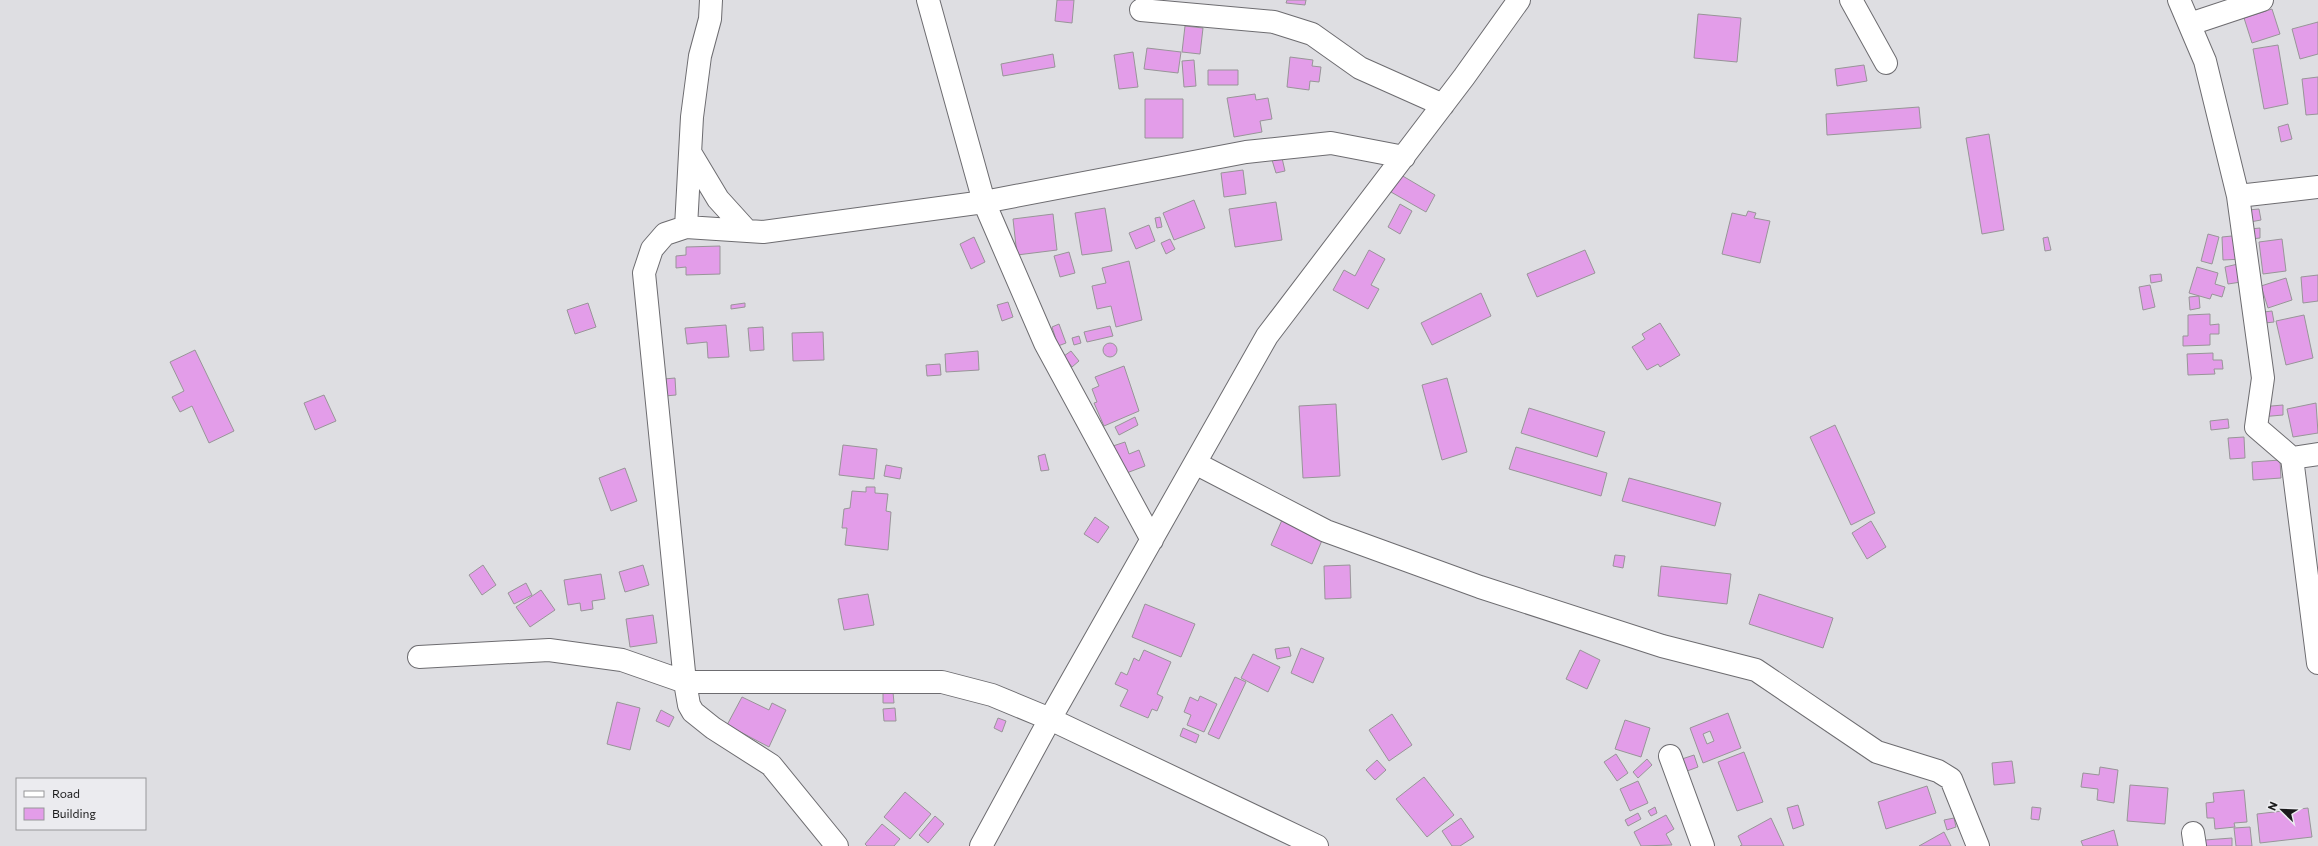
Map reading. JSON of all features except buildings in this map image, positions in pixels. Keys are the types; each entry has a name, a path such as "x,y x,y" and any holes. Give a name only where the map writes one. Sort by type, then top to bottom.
{"street":[{"path":"686,227 692,117 700,56 710,19 711,0"},
{"path":"928,0 984,202 1046,343 1152,540"},
{"path":"981,846 1050,719 1267,336 1444,105 1518,0"},
{"path":"1852,0 1886,63"},
{"path":"2179,0 2205,62 2238,196 2263,378 2256,427 2292,458 2318,663"},
{"path":"2190,24 2262,0"},
{"path":"1141,10 1274,22 1312,34 1360,68 1444,105"},
{"path":"837,846 771,765 713,728 693,712 689,705 685,682 644,273 652,249 665,234 686,227 763,232 984,202 1246,152 1331,144 1404,157"},
{"path":"691,154 718,200 747,231"},
{"path":"2238,196 2318,187"},
{"path":"2292,458 2318,454"},
{"path":"1195,463 1326,531 1480,587 1654,644 1756,670 1877,752 1938,771 1951,779 1978,846"},
{"path":"419,657 549,650 622,660 685,682 942,682 992,694 1050,719 1317,846"},
{"path":"1670,756 1703,846"}]}
